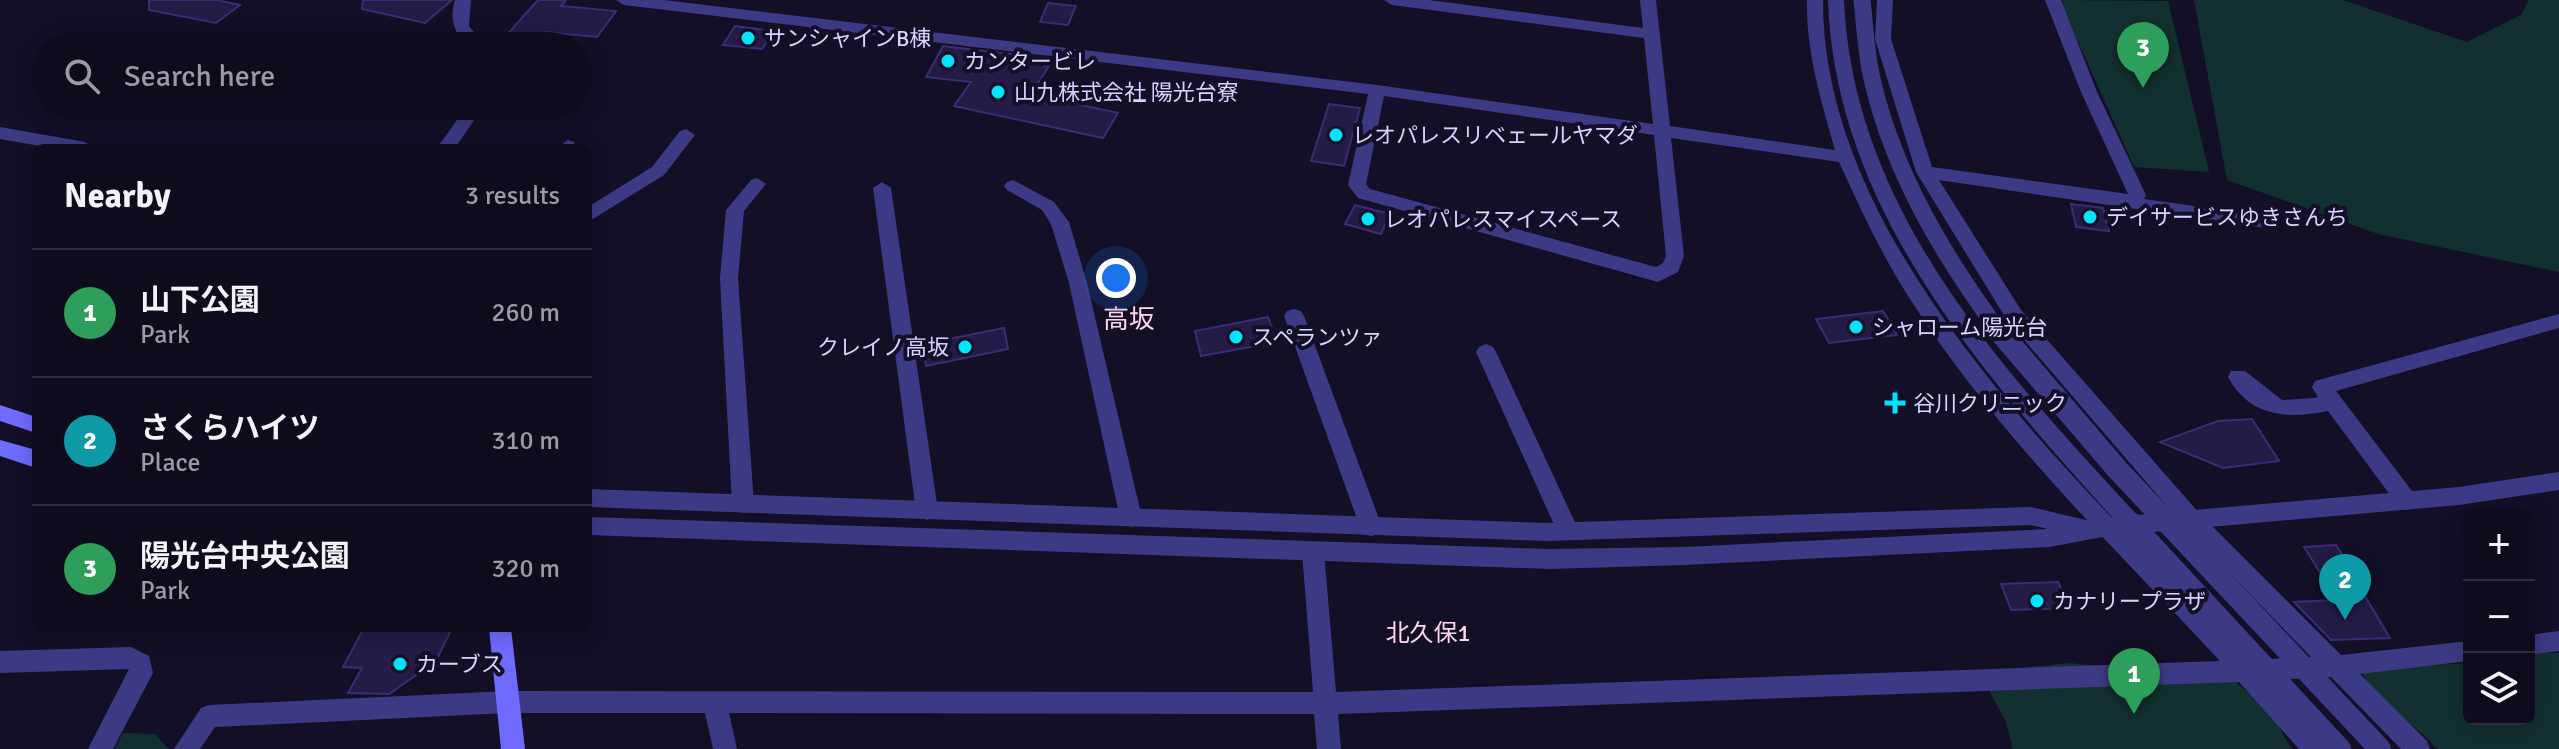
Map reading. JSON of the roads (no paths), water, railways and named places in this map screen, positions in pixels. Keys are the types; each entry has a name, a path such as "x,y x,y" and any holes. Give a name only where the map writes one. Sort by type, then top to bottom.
{"main road":[{"path":"0,413 32,424"},
{"path":"0,448 32,458"},
{"path":"500,632 513,749"}],"street":[{"path":"463,0 459,10 464,32"},
{"path":"624,0 1377,90 1844,157"},
{"path":"1392,0 1654,34"},
{"path":"1377,90 1357,185 1364,194 1658,275 1671,267 1675,256 1654,34 1648,0"},
{"path":"1815,0 1814,33 1844,157 1865,205 1926,306 1973,376 2100,528 2245,671 2315,749"},
{"path":"1836,0 1843,77 1856,120 1878,182 1909,244 1935,286 2006,382 2060,446 2340,749"},
{"path":"1862,0 1871,81 1907,182 1938,242 1997,330 2091,442 2380,749"},
{"path":"1885,0 1883,39 1925,172 2014,315 2192,520 2418,749"},
{"path":"2053,0 2089,92 2137,195 2130,203"},
{"path":"449,144 466,120"},
{"path":"0,133 62,144"},
{"path":"592,213 658,171 686,135"},
{"path":"1925,172 2266,222"},
{"path":"743,504 729,278 735,210 757,184"},
{"path":"1013,186 1048,206 1060,222 1078,283 1131,518"},
{"path":"882,188 927,511"},
{"path":"1294,316 1371,527"},
{"path":"2407,501 2322,387 2559,321"},
{"path":"1486,352 1568,531"},
{"path":"2238,377 2268,406 2287,411 2333,402"},
{"path":"592,526 1550,559 1684,556 2049,538 2100,528 2407,501 2559,481"},
{"path":"592,498 1371,527 1568,531 2031,516 2100,528"},
{"path":"1313,552 1329,749"},
{"path":"2535,644 2559,641"},
{"path":"186,749 209,716 508,702 1326,703 2245,671 2337,666 2463,652"},
{"path":"0,662 131,658 141,663 141,673 100,749"},
{"path":"714,700 725,749"}],"place":[{"name":"サンシャインB棟","path":"748,38"},
{"name":"カンタービレ","path":"948,61"},
{"name":"陽光台中央公園","path":"2143,88"},
{"name":"山九株式会社 陽光台寮","path":"998,92"},
{"name":"レオパレスリベェールヤマダ","path":"1336,135"},
{"name":"デイサービスゆきさんち","path":"2090,217"},
{"name":"レオパレスマイスペース","path":"1368,219"},
{"name":"シャローム陽光台","path":"1856,327"},
{"name":"スペランツァ","path":"1236,337"},
{"name":"クレイノ高坂","path":"965,347"},
{"name":"谷川クリニック","path":"1895,403"},
{"name":"カナリープラザ","path":"2037,601"},
{"name":"さくらハイツ","path":"2345,620"},
{"name":"カーブス","path":"400,664"},
{"name":"山下公園","path":"2134,714"}],"district":[{"name":"高坂","path":"1129,319"},
{"name":"北久保1","path":"1428,633"}]}
